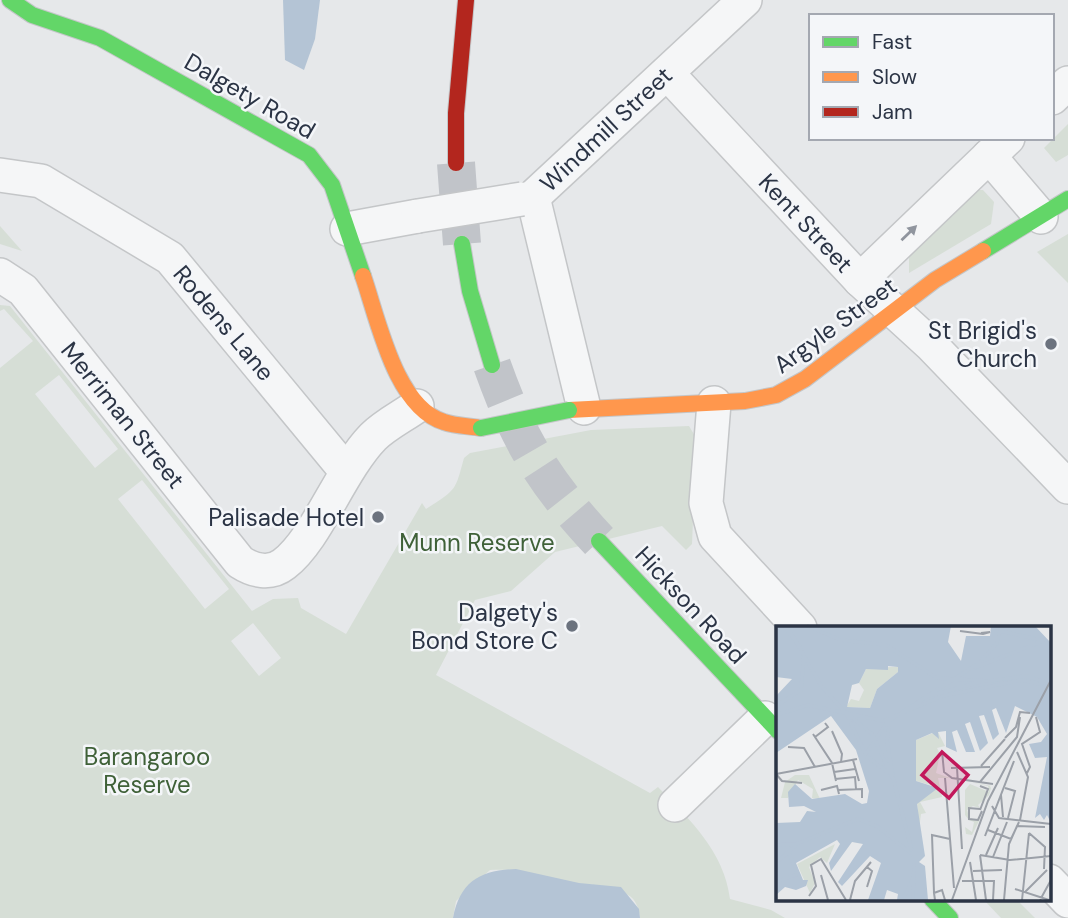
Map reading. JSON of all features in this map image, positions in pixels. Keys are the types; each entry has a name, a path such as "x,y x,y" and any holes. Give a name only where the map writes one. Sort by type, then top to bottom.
{"street":[{"name":"Dalgety Road","path":"10,0 32,15 100,38 292,143 323,172 335,192 400,381 417,406 452,425 481,428"},
{"path":"456,163 456,113 466,0"},
{"name":"Windmill Street","path":"576,409 528,198 745,0"},
{"name":"Kent Street","path":"667,73 860,280 931,345 1068,487"},
{"path":"1054,95 1068,83"},
{"path":"860,280 999,147 1054,208"},
{"name":"Rodens Lane","path":"0,175 41,181 170,258 346,471"},
{"path":"347,229 528,198"},
{"name":"Argyle Street","path":"481,428 576,409 745,401 776,396 791,388 892,310 1054,208"},
{"path":"462,244 470,291 492,365"},
{"name":"Merriman Street","path":"0,275 23,290 240,562 252,570 266,572 283,566 298,550 346,471"},
{"path":"714,403 706,503 715,536 798,626"},
{"path":"346,471 374,436 417,406"},
{"name":"Hickson Road","path":"599,541 771,725"},
{"path":"675,805 771,725"},
{"path":"1050,882 1068,901"},
{"path":"933,900 950,918"}],"green space":[{"path":"1068,124 1068,155 1056,162 1044,148"},
{"path":"976,190 983,190 994,202 991,224 909,273 909,249"},
{"path":"0,226 22,251 0,244"},
{"path":"1068,234 1068,283 1037,252"},
{"name":"Barangaroo Reserve","path":"0,305 10,306 252,611 273,599 298,598 301,608 346,634 422,503 426,509 449,493 456,483 464,458 470,453 591,430 689,426 695,436 696,448 692,544 686,550 662,526 555,552 511,591 475,600 436,675 650,793 658,787 693,824 713,851 721,866 730,899 771,910 785,918 640,918 633,899 615,889 524,872 490,870 456,901 453,918 0,918 0,368 33,341 4,309 0,311","holes":["59,375 118,449 95,468 35,394","142,480 229,589 205,609 118,499","253,623 281,658 259,676 231,641"]},
{"path":"984,900 1017,900 1035,918 1001,918"}],"water":[{"path":"283,0 320,0 315,39 304,70 285,60"},
{"path":"516,869 579,883 621,887 639,909 640,918 453,918 461,895 474,880 492,872"}],"tunnel":[{"path":"456,163 462,244"},
{"path":"492,365 512,416 535,459 563,499 599,541"}],"traffic: fast":[{"path":"10,0 32,15 100,38 309,155 332,185 363,276"},
{"path":"983,251 1068,199"},
{"path":"462,244 470,291 492,365"},
{"path":"481,428 569,410"},
{"path":"599,541 776,729"},
{"path":"933,900 950,918"}],"traffic: slow":[{"path":"569,410 745,401 776,395 805,379 935,280 983,251"},
{"path":"363,276 391,360 413,399 427,413 444,422 481,428"}],"traffic: jam":[{"path":"456,163 456,113 466,0"}],"place":[{"name":"St Brigid's Church","path":"1051,344"},
{"name":"Palisade Hotel","path":"378,517"},
{"name":"Dalgety's Bond Store C","path":"572,626"}],"park label":[{"name":"Munn Reserve","path":"477,542"}]}
